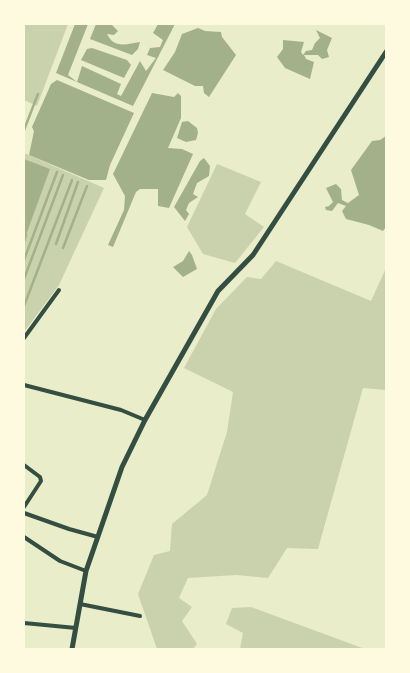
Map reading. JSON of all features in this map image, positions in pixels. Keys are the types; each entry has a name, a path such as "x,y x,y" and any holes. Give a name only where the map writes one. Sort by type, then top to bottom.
{"main road":[{"path":"72,649 86,572 122,467 145,420 218,291 253,255 386,52"}],"street":[{"path":"24,338 59,290"},
{"path":"24,385 121,410 145,420"},
{"path":"24,465 40,477 41,481 24,507"},
{"path":"24,513 98,538"},
{"path":"24,537 60,561 86,572"},
{"path":"80,604 140,616"},
{"path":"24,623 76,628"}],"shaded area":[{"path":"24,24 68,24 37,106 24,100"},
{"path":"75,24 88,24 68,75 77,82 56,73"},
{"path":"96,24 112,25 118,31 114,35 107,34 113,42 126,44 140,42 138,49 132,55 90,39"},
{"path":"158,24 175,24 133,106 77,82 82,66 121,84 117,94 121,96 140,61 146,71 156,58 147,55 150,48 160,47 163,40 153,33"},
{"path":"198,28 205,31 221,32 222,37 236,55 209,97 204,93 203,86 195,86 163,70 175,52 182,34"},
{"path":"316,30 332,38 327,50 329,57 322,59 318,55 304,55 306,59 314,62 310,79 285,68 277,57 283,49 283,40 304,42 301,52 303,55 306,51 312,50 320,38"},
{"path":"92,48 127,60 131,65 124,78 81,60 87,49"},
{"path":"57,80 134,113 110,165 106,180 89,180 29,155 34,131 32,127 51,84"},
{"path":"152,93 174,97 178,93 181,96 181,118 168,148 182,149 193,154 169,208 158,206 158,189 140,189 136,192 113,247 108,245 124,210 125,196 113,174"},
{"path":"188,121 197,128 198,133 196,140 186,142 177,138 182,122"},
{"path":"386,136 386,227 383,231 346,219 342,211 346,206 338,203 332,211 326,210 325,207 333,202 326,188 336,184 341,189 342,200 348,203 359,195 351,170 372,141 380,140"},
{"path":"24,153 104,188 59,285 24,332"},
{"path":"204,158 210,166 209,176 197,183 193,194 198,197 189,203 186,210 189,214 185,221 174,207 200,161"},
{"path":"24,159 50,169 26,235 24,235"},
{"path":"217,164 261,182 245,214 264,227 235,263 203,254 187,227"},
{"path":"189,251 197,269 183,277 173,267 183,261"},
{"path":"276,261 371,301 386,268 386,390 363,388 318,549 287,548 268,578 236,575 188,578 179,598 192,607 182,621 197,644 193,649 157,649 138,594 154,555 170,551 172,524 207,495 227,432 233,392 184,368 216,309 247,277 261,279"},
{"path":"251,607 365,649 240,649 243,633 226,624 232,608"}],"waterway":[{"path":"24,130 38,94"},
{"path":"24,260 57,172"},
{"path":"24,279 63,175"},
{"path":"24,306 72,180"},
{"path":"56,244 78,182"},
{"path":"63,248 87,186"},
{"path":"24,241 26,235"}]}
